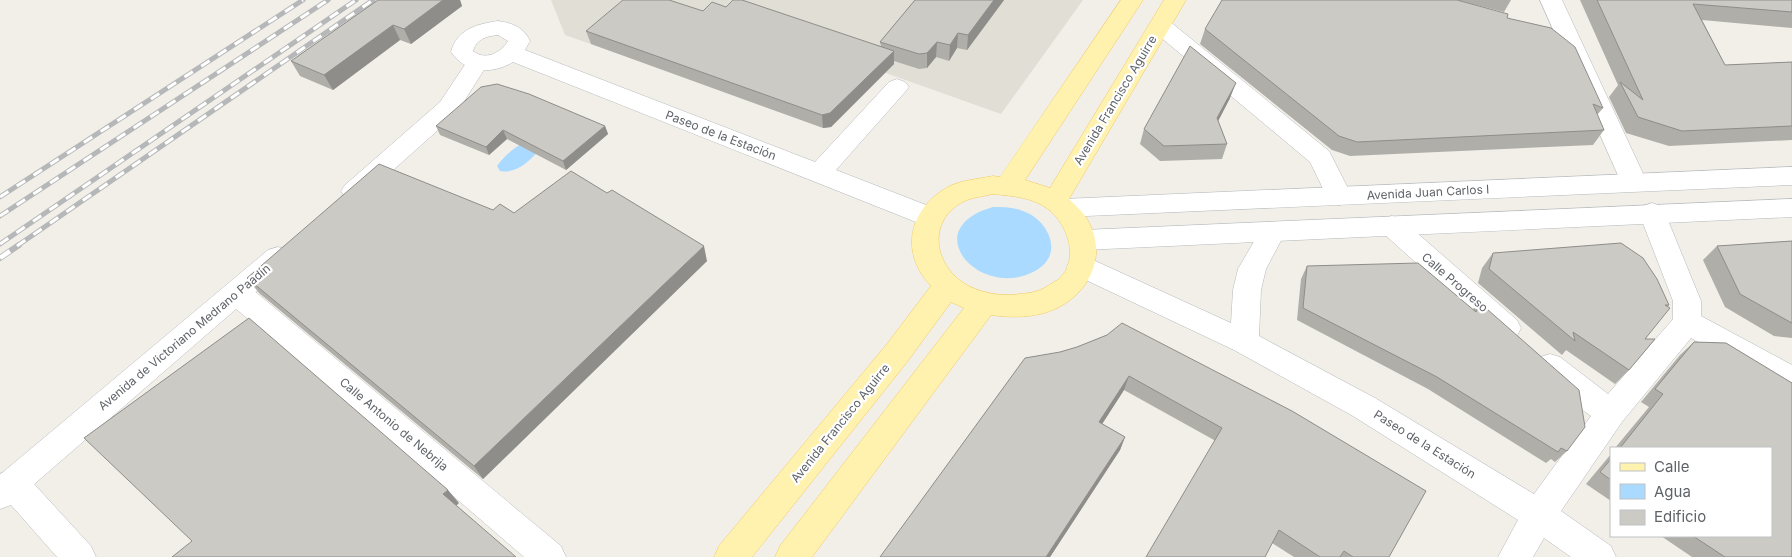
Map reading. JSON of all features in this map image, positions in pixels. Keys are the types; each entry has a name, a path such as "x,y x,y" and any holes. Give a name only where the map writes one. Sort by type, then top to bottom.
{"main road":[{"path":"1008,185 1132,0"},
{"name":"Avenida Francisco Aguirre","path":"1059,204 1175,0"},
{"path":"1008,185 1030,189 1059,204 1077,223 1082,253 1074,280 1066,288 1044,300 1032,304 1011,306 984,303 961,295 947,286 930,268 924,252 924,231 930,217 944,202 962,192 984,186 1008,185"},
{"name":"Avenida Francisco Aguirre","path":"731,557 897,353 947,286"},
{"path":"792,557 984,303"}],"street":[{"path":"1551,0 1557,35 1634,182"},
{"path":"1160,25 1320,157 1339,196"},
{"path":"489,29 507,29 517,36 519,41 512,53 497,61 478,62 465,57 462,52 463,46 472,36 489,29"},
{"name":"Paseo de la Estación","path":"512,53 820,172 930,217"},
{"path":"338,204 448,108 478,62"},
{"path":"820,172 897,87"},
{"name":"Avenida Juan Carlos I","path":"1059,204 1339,196 1792,176"},
{"path":"1082,253 1272,233 1652,213 1792,208"},
{"path":"1515,557 1540,514 1611,413 1687,322 1687,301 1652,213"},
{"name":"Calle Progreso","path":"1392,226 1573,386 1611,413"},
{"path":"1244,342 1247,290 1250,276 1272,233"},
{"name":"Avenida de Victoriano Medrano Paadin","path":"6,488 295,242"},
{"name":"Paseo de la Estación","path":"1082,253 1364,407 1540,514 1599,557"},
{"name":"Calle Antonio de Nebrija","path":"237,293 549,557"},
{"path":"1687,322 1784,372"},
{"path":"6,488 79,557"}],"shaded area":[{"path":"551,0 1083,0 1001,114 838,56 656,67 565,35"}],"water":[{"path":"526,141 539,150 517,169 500,171 497,166 500,162"},
{"path":"993,207 1008,207 1019,210 1032,216 1046,230 1050,238 1049,256 1044,264 1035,271 1014,278 995,277 977,270 964,258 958,245 959,230 970,217"}],"building":[{"path":"378,0 443,0 404,29 393,25 324,75 291,61"},
{"path":"623,0 669,0 703,11 712,2 726,7 733,0 742,0 894,51 830,113 822,115 586,31"},
{"path":"915,0 994,0 968,35 958,33 950,45 937,42 927,53 919,54 880,42"},
{"path":"1222,0 1457,0 1508,14 1507,18 1551,28 1575,47 1603,108 1593,104 1604,130 1357,142 1339,136 1205,29"},
{"path":"1597,0 1792,0 1792,12 1693,4 1725,65 1792,62 1792,126 1682,131 1638,117 1620,82 1643,100"},
{"path":"1190,46 1236,83 1217,118 1227,144 1164,146 1144,129"},
{"path":"497,84 529,94 605,126 563,161 503,130 486,147 436,126 481,87"},
{"path":"379,164 493,210 500,204 514,213 571,171 607,193 612,190 704,246 474,466 247,278"},
{"path":"1792,241 1792,323 1740,294 1717,246"},
{"path":"1621,243 1643,258 1657,279 1669,305 1665,305 1670,308 1645,339 1655,339 1629,370 1573,332 1575,341 1489,269 1493,253"},
{"path":"1418,263 1476,312 1479,302 1579,390 1585,427 1567,451 1561,448 1558,452 1437,377 1303,308 1307,266"},
{"path":"249,318 448,490 443,494 516,557 172,557 192,541 84,438"},
{"path":"1122,323 1292,411 1426,491 1389,557 1353,557 1344,551 1340,557 1320,557 1279,530 1265,557 1146,557 1222,428 1129,376 1099,422 1125,437 1046,557 880,557 1025,358 1077,347 1107,335"},
{"path":"1694,342 1726,343 1792,383 1792,557 1725,557 1695,537 1772,537 1772,447 1621,447 1663,394 1655,389"},
{"path":"1610,460 1610,479 1600,472"}],"railway":[{"path":"0,197 303,0"},
{"path":"0,216 328,0"},
{"path":"0,244 356,0"},
{"path":"17,246 373,0"},
{"path":"0,258 19,245"}]}
